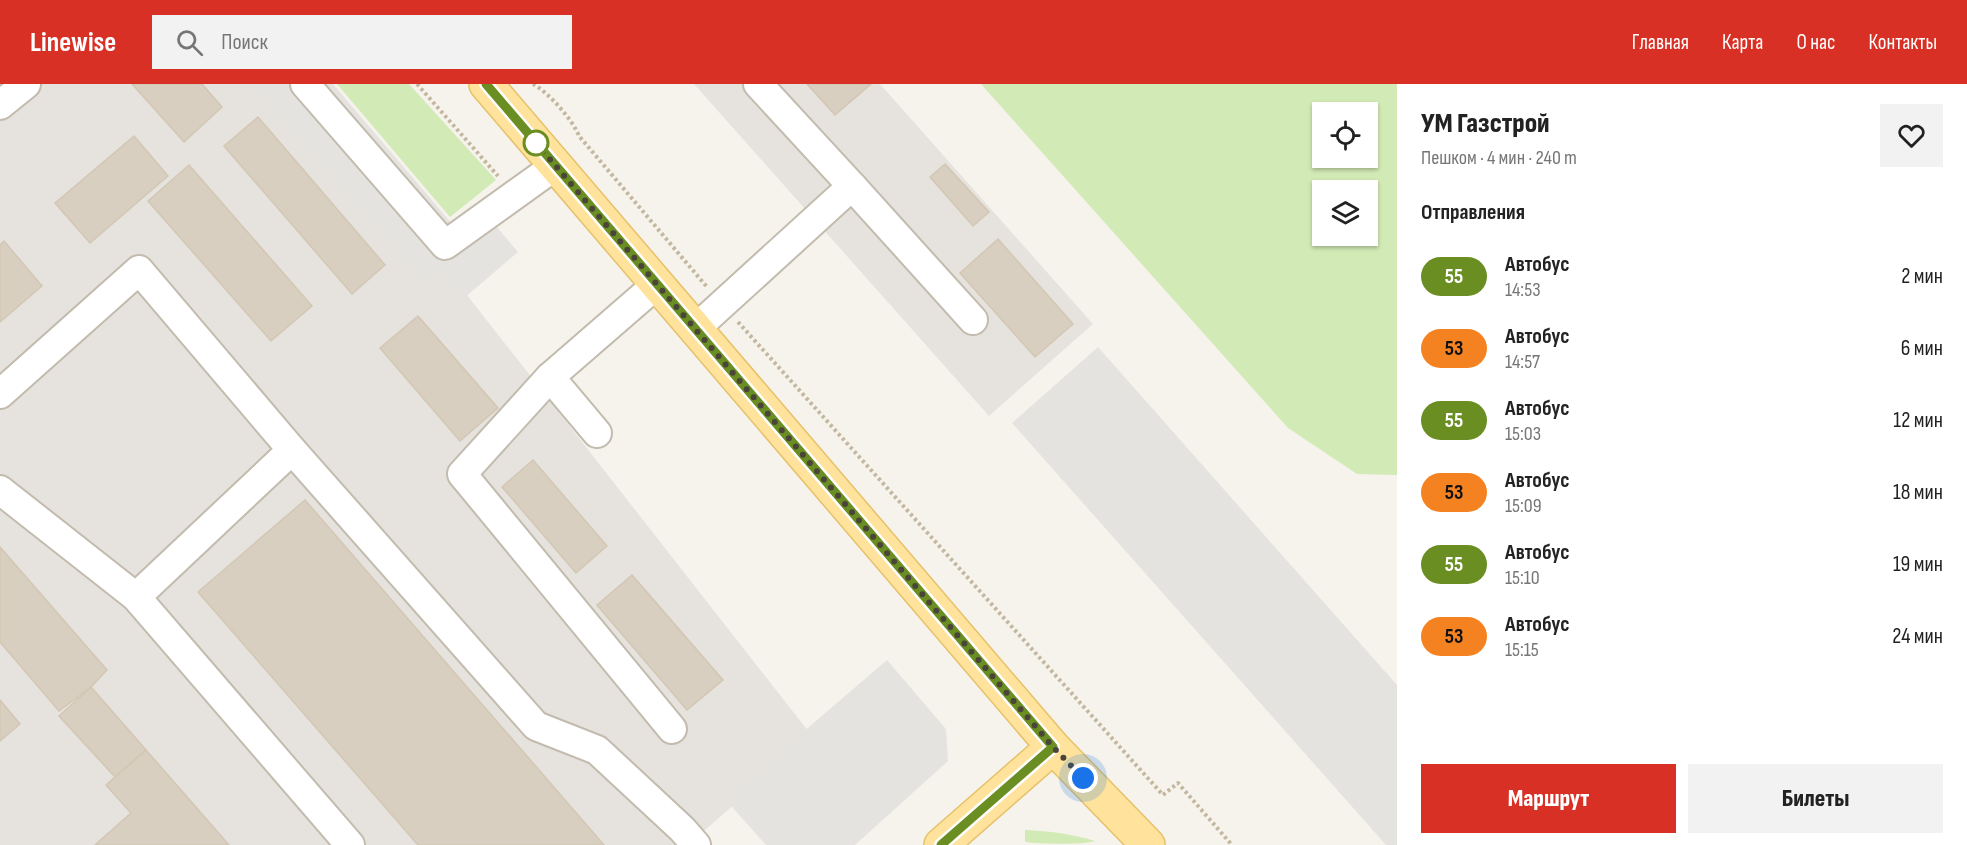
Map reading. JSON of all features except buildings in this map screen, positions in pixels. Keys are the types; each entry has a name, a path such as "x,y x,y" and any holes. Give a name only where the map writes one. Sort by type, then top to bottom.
{"main road":[{"path":"486,84 694,330 1053,747 1148,845"},
{"path":"941,845 1053,747"}],"lane":[{"path":"0,105 26,84"},
{"path":"305,84 445,245 555,166"},
{"path":"758,84 973,320"},
{"path":"694,330 852,186"},
{"path":"0,394 139,270 292,450 536,726 597,750 682,829 696,845"},
{"path":"656,285 550,377 462,474 672,729"},
{"path":"550,377 597,433"},
{"path":"136,597 292,450"},
{"path":"0,490 136,597 350,845"}],"path":[{"path":"417,84 515,195"},
{"path":"533,84 541,88 576,128 579,136 722,304 1163,795 1178,783 1232,845"}],"shaded area":[{"path":"0,84 302,84 812,736 688,845 0,845"},
{"path":"247,84 333,84 453,225 478,205 518,252 463,299 438,270 423,283"},
{"path":"694,84 880,84 1093,324 989,416"},
{"path":"1098,347 1397,685 1397,845 1386,845 1012,423"},
{"path":"887,660 946,729 948,761 855,845 766,845 725,799"}],"green space":[{"path":"337,84 409,84 496,180 450,217"},
{"path":"981,84 1397,84 1397,475 1357,474 1288,428"},
{"path":"1025,830 1060,833 1095,841 1062,844 1025,842"}],"bus line":[{"name":"55","path":"486,84 1053,747 941,845"}],"route":[{"path":"536,143 1053,747 1083,778"}]}
